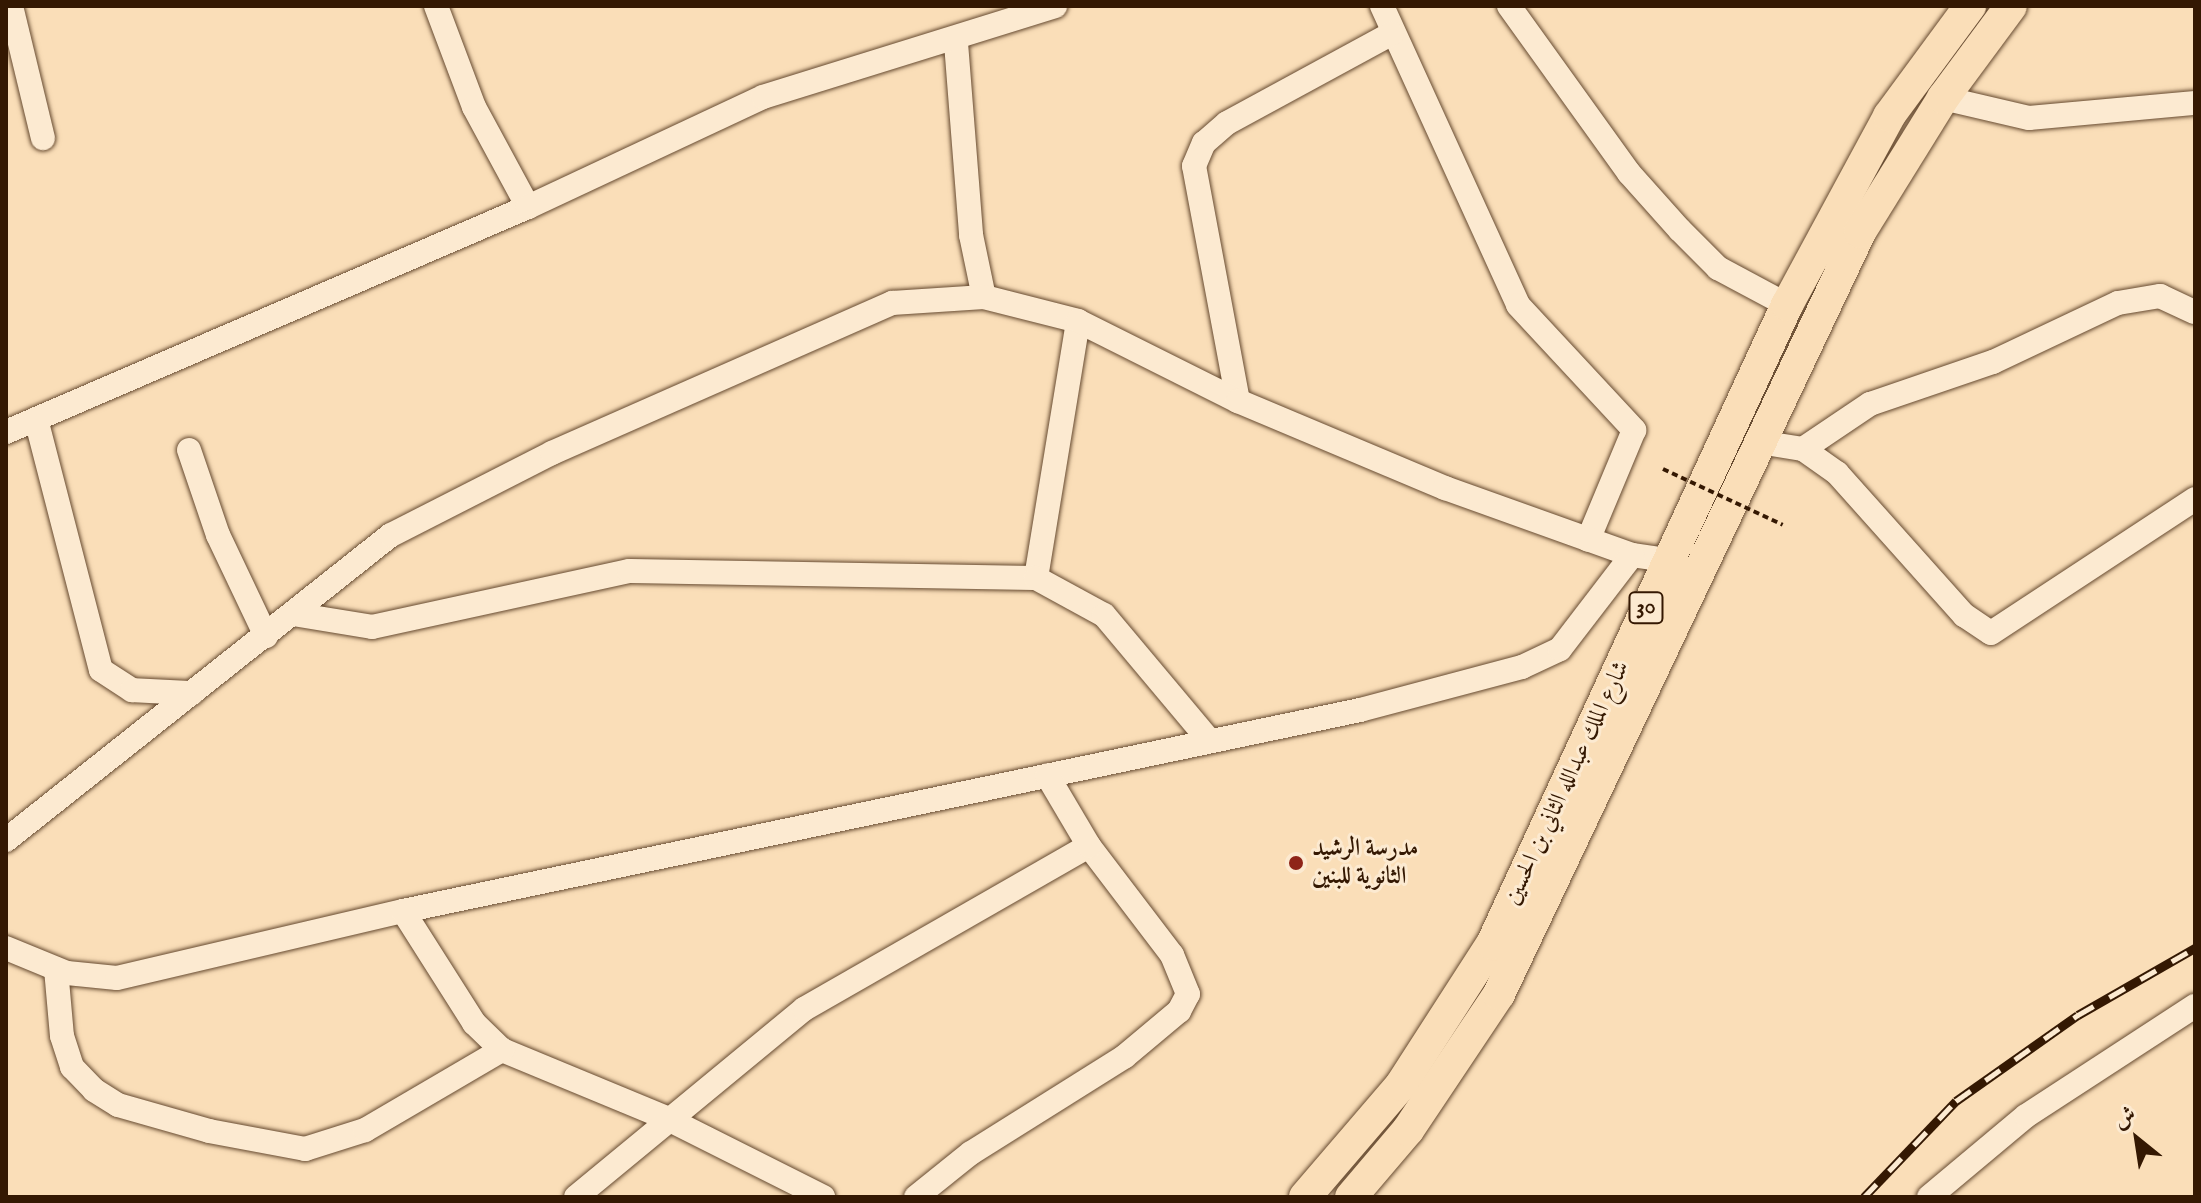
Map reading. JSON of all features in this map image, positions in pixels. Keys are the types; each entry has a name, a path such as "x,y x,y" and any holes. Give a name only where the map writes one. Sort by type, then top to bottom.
{"main road":[{"name":"شارع الملك عبدالله الثاني بن الحسين","path":"1305,1197 1401,1085 1492,944 1787,305 1889,116 1970,6"},
{"name":"شارع الملك عبدالله الثاني بن الحسين","path":"1351,1197 1436,1091 1532,933 1759,442 1860,232 1943,98 2011,6"}],"street":[{"path":"11,6 43,138"},
{"path":"436,6 474,107 528,207"},
{"path":"6,432 528,207 763,97 856,65 956,43 1055,6"},
{"path":"1382,6 1391,34 1518,305 1634,430 1588,540"},
{"path":"1509,6 1629,173 1680,230 1718,268 1787,305"},
{"path":"1238,401 1194,166 1204,143 1227,123 1391,34"},
{"path":"956,43 971,235 984,297"},
{"path":"1943,98 2029,118 2195,103"},
{"path":"1803,449 1870,404 1993,362 2118,303 2160,296 2195,312"},
{"path":"6,840 266,636 351,563 440,506 765,355 892,303 984,297 1078,321 1238,401 1588,540 1632,555 1668,560"},
{"path":"1036,578 1078,321"},
{"path":"36,419 101,670 132,690 192,693"},
{"path":"1759,442 1803,449 1837,473 1964,615 1991,633 2195,499"},
{"path":"189,450 266,636"},
{"path":"6,948 56,969 117,978 403,911 1208,739 1360,710 1546,657 1580,632 1632,555"},
{"path":"293,614 372,627 629,571 1036,578 1104,615 1208,739"},
{"path":"916,1197 1179,1011 1188,994 1183,973 1089,846 1047,775"},
{"path":"576,1197 666,1118 804,1009 1089,846"},
{"path":"403,911 474,1023 502,1050 666,1118 823,1197"},
{"path":"56,969 62,1036 72,1067 94,1090 118,1105 209,1131 305,1149 365,1130 502,1050"},
{"path":"1929,1197 2026,1116 2195,1006"}],"path":[{"path":"1663,469 1783,525"}],"railway":[{"path":"1864,1197 1956,1101 2078,1015 2195,948"}],"place":[{"name":"مدرسة الرشيد الثانوية للبنين","path":"1296,863"}]}
